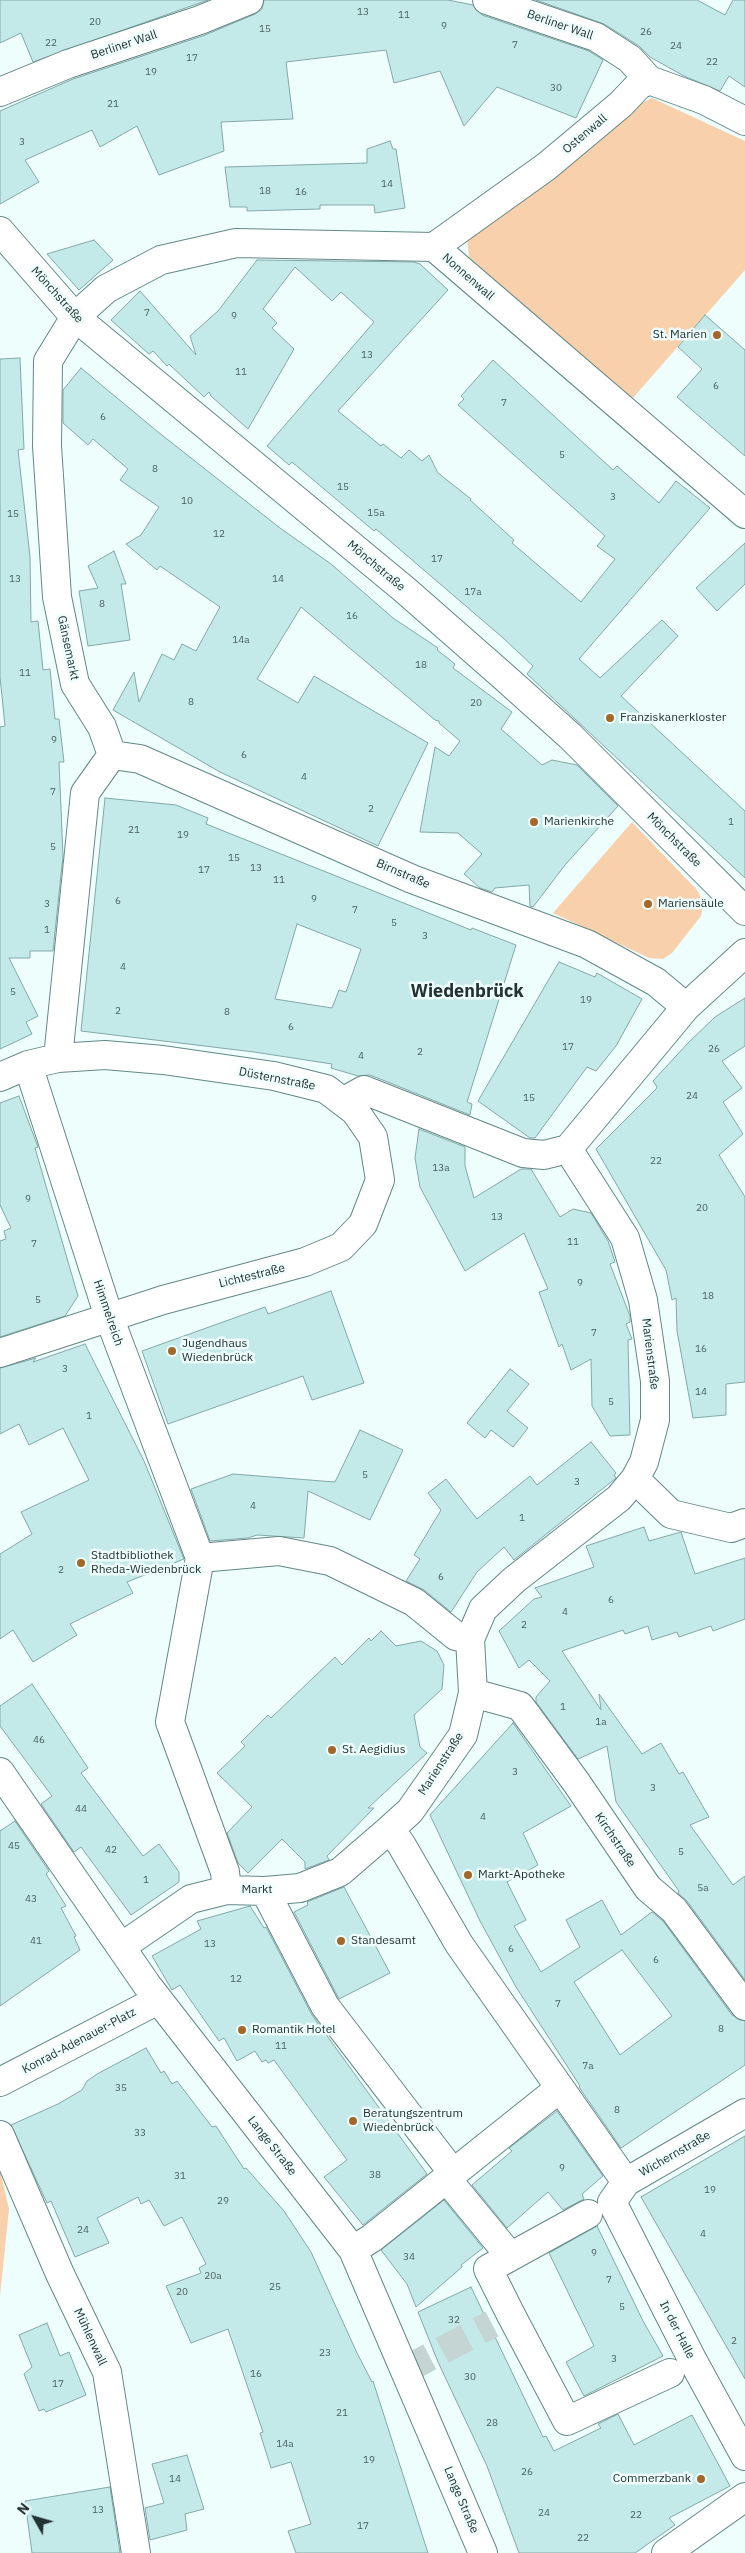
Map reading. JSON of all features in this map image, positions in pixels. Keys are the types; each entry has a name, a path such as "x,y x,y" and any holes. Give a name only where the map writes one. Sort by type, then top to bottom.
{"street":[{"name":"Berliner Wall","path":"0,92 68,64 200,20 249,0"},
{"name":"Berliner Wall","path":"487,0 596,37 630,59 649,80"},
{"path":"649,80 704,100 745,121"},
{"name":"Ostenwall","path":"434,247 547,166 621,104 639,85 649,80"},
{"name":"Mönchstraße","path":"0,231 75,317 405,590 570,736 745,911"},
{"name":"Nonnenwall","path":"75,317 106,289 160,260 236,243 434,247 745,514"},
{"name":"Gänsemarkt","path":"75,317 48,361 47,446 57,597 75,684 102,727 112,755"},
{"path":"58,1058 85,793 112,755"},
{"name":"Birnstraße","path":"112,755 140,759 412,879 587,944 656,982 686,1007"},
{"path":"344,1101 364,1090 523,1153 544,1155 568,1149 686,1007 745,953"},
{"name":"Düsternstraße","path":"0,1077 28,1065 58,1058 114,1056 274,1076 326,1089 344,1101"},
{"name":"Himmelreich","path":"28,1065 108,1316 200,1558"},
{"name":"Lichtestraße","path":"0,1353 108,1316 305,1262 341,1247 362,1224 380,1180 373,1136 355,1111 344,1101"},
{"name":"Marienstraße","path":"390,1829 410,1811 462,1735 473,1693 470,1639 483,1609 514,1580 619,1498 635,1479 644,1462 655,1420 655,1381 643,1300 625,1238 568,1149"},
{"path":"635,1479 670,1514 731,1528 745,1523"},
{"path":"227,1890 225,1872 170,1722 200,1558 279,1551 330,1562 414,1602 456,1636 470,1639"},
{"name":"Kirchstraße","path":"473,1693 520,1706 576,1782 648,1888 674,1910 745,2006"},
{"name":"Lange Straße","path":"0,1772 158,2000 362,2244 483,2553"},
{"name":"Markt","path":"121,1947 191,1899 227,1890 265,1891 300,1888 340,1872 390,1829"},
{"name":"In der Halle","path":"390,1829 401,1844 459,1944 560,2088 619,2192 693,2361 745,2456"},
{"path":"265,1891 325,2006 510,2256"},
{"name":"Konrad-Adenauer-Platz","path":"0,2082 158,2000"},
{"path":"362,2244 560,2088"},
{"name":"Wichernstraße","path":"619,2192 745,2113"},
{"name":"Mühlenwall","path":"0,2135 60,2274 107,2372 136,2553"},
{"path":"588,2214 488,2269 501,2318 557,2426 670,2374"},
{"path":"666,2553 745,2497"}],"shaded area":[{"path":"652,98 745,141 745,270 632,399 469,257 467,239 556,177 642,103"},
{"path":"632,822 697,890 704,903 701,916 672,953 663,959 649,958 553,913"},
{"path":"0,2170 9,2209 0,2296"}],"building":[{"path":"0,0 208,0 33,62 21,33 0,43"},
{"path":"264,0 448,0 473,5 482,15 589,51 603,60 576,118 497,87 464,126 440,71 394,83 386,50 286,62 293,119 221,122 224,151 159,175 137,126 100,147 92,130 25,160 39,182 0,204 0,111 73,79 205,35 255,14 262,9"},
{"path":"536,0 697,0 725,15 733,0 745,0 745,87 729,76 720,91 684,76 650,57 639,46 604,24"},
{"path":"390,141 393,149 396,149 405,208 375,213 374,205 320,205 320,209 247,211 247,207 230,207 225,167 367,163 367,149"},
{"path":"94,240 113,260 79,290 47,254"},
{"path":"257,260 414,262 420,264 448,290 338,411 381,446 383,444 401,458 409,450 422,461 429,455 438,473 471,499 514,540 512,543 581,602 615,559 597,546 605,536 458,405 464,399 461,396 493,360 613,470 617,466 659,503 676,481 710,508 579,659 600,678 662,620 678,636 621,696 745,811 745,878 527,674 533,666 502,637 376,529 374,531 292,462 289,465 267,446 374,322 341,292 332,301 295,267 263,309 277,323 272,328 294,349 248,429 211,396 209,392 204,397 169,364 167,366 153,351 149,354 111,320 140,291 196,355 190,336 218,311"},
{"path":"705,315 745,350 745,456 677,397 702,369 678,347"},
{"path":"20,358 24,449 18,450 30,557 31,622 38,621 43,670 50,669 55,719 59,719 64,762 59,762 63,856 53,951 30,951 30,958 9,958 38,1016 26,1022 32,1034 0,1049 0,727 5,726 0,677 0,359"},
{"path":"81,368 158,432 280,528 331,564 393,618 438,648 437,650 455,664 453,668 512,712 501,729 542,765 552,760 577,765 618,806 565,865 533,907 530,906 529,885 495,888 492,892 480,888 464,874 482,854 458,833 420,832 435,747 449,756 460,741 439,721 435,720 301,607 257,679 298,703 314,676 428,743 378,846 220,772 113,710 134,672 139,702 162,654 174,660 182,644 196,651 220,607 160,566 157,570 126,544 141,535 159,507 120,480 128,469 93,439 88,445 63,423 63,390"},
{"path":"745,543 745,584 717,611 696,588"},
{"path":"114,551 126,584 121,584 130,640 88,646 79,591 98,588 88,566"},
{"path":"105,798 176,805 208,818 206,824 471,930 472,928 516,945 467,1102 472,1104 470,1115 370,1075 358,1076 331,1068 332,1064 254,1052 81,1031","holes":["297,924 361,949 346,992 339,990 332,1008 275,999"]},
{"path":"559,962 595,977 597,973 642,999 616,1046 596,1071 587,1067 535,1138 530,1138 478,1101"},
{"path":"745,998 745,1046 722,1061 742,1088 723,1102 743,1134 719,1155 745,1197 745,1382 726,1384 726,1415 693,1418 677,1331 676,1298 672,1300 666,1270 596,1149 656,1089 657,1087 653,1081 688,1043 715,1017"},
{"path":"19,1096 38,1147 35,1148 78,1296 65,1316 0,1337 0,1241 6,1239 4,1231 11,1228 0,1205 0,1103"},
{"path":"419,1129 465,1147 465,1166 474,1198 521,1169 531,1169 560,1217 573,1209 591,1213 608,1241 615,1262 610,1264 630,1316 630,1322 626,1324 632,1339 628,1340 630,1435 610,1436 592,1406 591,1359 571,1370 562,1344 559,1347 539,1292 548,1289 524,1233 465,1271 420,1187 415,1158"},
{"path":"331,1291 364,1383 312,1400 303,1376 168,1424 142,1351 265,1307 268,1314"},
{"path":"85,1344 144,1461 184,1559 127,1582 133,1593 70,1624 77,1635 33,1662 13,1630 0,1639 0,1554 32,1534 21,1512 89,1480 63,1428 29,1445 19,1424 0,1434 0,1368 36,1358 33,1362"},
{"path":"510,1369 529,1384 507,1411 528,1428 513,1447 491,1430 485,1438 467,1423"},
{"path":"360,1430 403,1450 370,1520 308,1491 304,1538 257,1535 248,1538 210,1541 191,1489 233,1474 335,1482"},
{"path":"591,1442 616,1473 614,1475 616,1478 514,1560 504,1547 477,1572 451,1612 424,1590 406,1581 420,1559 414,1555 441,1510 428,1493 446,1479 477,1519 530,1476 537,1485"},
{"path":"644,1527 649,1541 681,1532 695,1574 745,1558 745,1619 713,1631 711,1626 679,1637 677,1632 652,1640 648,1626 625,1634 623,1630 562,1651 601,1710 599,1694 642,1754 661,1743 679,1774 683,1772 709,1817 690,1825 733,1885 745,1876 745,1980 687,1901 678,1893 679,1891 616,1802 607,1746 578,1759 536,1702 536,1697 550,1681 529,1660 519,1668 499,1631 534,1599 542,1597 535,1588 594,1567 586,1546"},
{"name":"St. Aegidius","path":"381,1631 396,1646 421,1641 437,1651 444,1665 442,1689 414,1715 420,1747 427,1753 368,1808 374,1808 327,1856 329,1860 305,1869 305,1862 282,1839 248,1873 238,1863 227,1833 252,1807 217,1773 245,1746 241,1742 268,1715 271,1718 335,1657 342,1665 369,1638 371,1641"},
{"path":"32,1684 88,1768 81,1773 143,1856 159,1844 179,1872 179,1882 131,1915 81,1847 74,1852 41,1804 52,1796 0,1726 0,1706"},
{"path":"513,1723 571,1806 523,1833 538,1865 507,1882 526,1920 514,1926 541,1972 580,1947 566,1920 602,1900 621,1935 652,1912 663,1921 732,2015 745,2021 745,2065 621,2148 579,2087 516,1987 480,1921 430,1815","holes":["622,1950 672,2016 620,2055 574,1982"]},
{"path":"15,1821 49,1871 46,1874 66,1906 61,1908 76,1936 74,1937 80,1950 0,2006 0,1831"},
{"name":"Standesamt","path":"344,1887 390,1973 339,1999 294,1912 308,1905 307,1902"},
{"path":"250,1906 264,1928 266,1927 312,2015 427,2174 363,2225 324,2177 347,2160 274,2060 268,2063 266,2060 262,2062 255,2051 237,2061 224,2038 219,2041 180,1985 172,1990 152,1956 201,1929 197,1921"},
{"path":"146,2048 161,2073 164,2071 172,2084 177,2081 212,2127 216,2126 244,2169 246,2168 284,2211 311,2252 357,2353 373,2381 428,2553 296,2553 288,2531 311,2524 291,2462 271,2468 260,2433 263,2432 228,2329 191,2343 166,2286 201,2273 199,2268 206,2264 182,2217 164,2226 149,2200 141,2204 138,2197 97,2218 109,2243 75,2257 51,2201 47,2203 11,2125 58,2104 82,2090 87,2081 97,2074"},
{"path":"557,2111 603,2176 582,2194 584,2199 563,2210 548,2192 507,2228 472,2185 512,2151 509,2148"},
{"path":"745,2136 745,2379 641,2197"},
{"path":"444,2200 483,2248 461,2265 462,2267 416,2307 407,2284 381,2250"},
{"path":"597,2226 643,2321 663,2356 584,2396 566,2362 594,2346 549,2253"},
{"path":"471,2287 543,2437 546,2436 554,2451 601,2428 598,2424 618,2414 634,2445 692,2415 730,2486 669,2518 675,2525 635,2553 519,2553 487,2466 438,2362 418,2312"},
{"path":"47,2323 60,2356 69,2352 86,2395 46,2412 44,2409 39,2411 24,2374 32,2367 19,2335"},
{"path":"187,2455 204,2509 185,2514 187,2530 150,2540 145,2508 164,2503 152,2464"},
{"path":"110,2487 120,2553 32,2553 25,2501"}],"tunnel":[{"path":"405,2370 492,2324"}],"place":[{"name":"St. Marien","path":"717,335"},
{"name":"Franziskanerkloster","path":"610,718"},
{"name":"Marienkirche","path":"534,822"},
{"name":"Mariensäule","path":"648,904"},
{"name":"Jugendhaus Wiedenbrück","path":"172,1351"},
{"name":"Stadtbibliothek Rheda-Wiedenbrück","path":"81,1563"},
{"name":"St. Aegidius","path":"332,1750"},
{"name":"Markt-Apotheke","path":"468,1875"},
{"name":"Standesamt","path":"341,1941"},
{"name":"Romantik Hotel","path":"242,2030"},
{"name":"Beratungszentrum Wiedenbrück","path":"353,2121"},
{"name":"Commerzbank","path":"701,2479"}],"district":[{"name":"Wiedenbrück","path":"467,992"}]}
